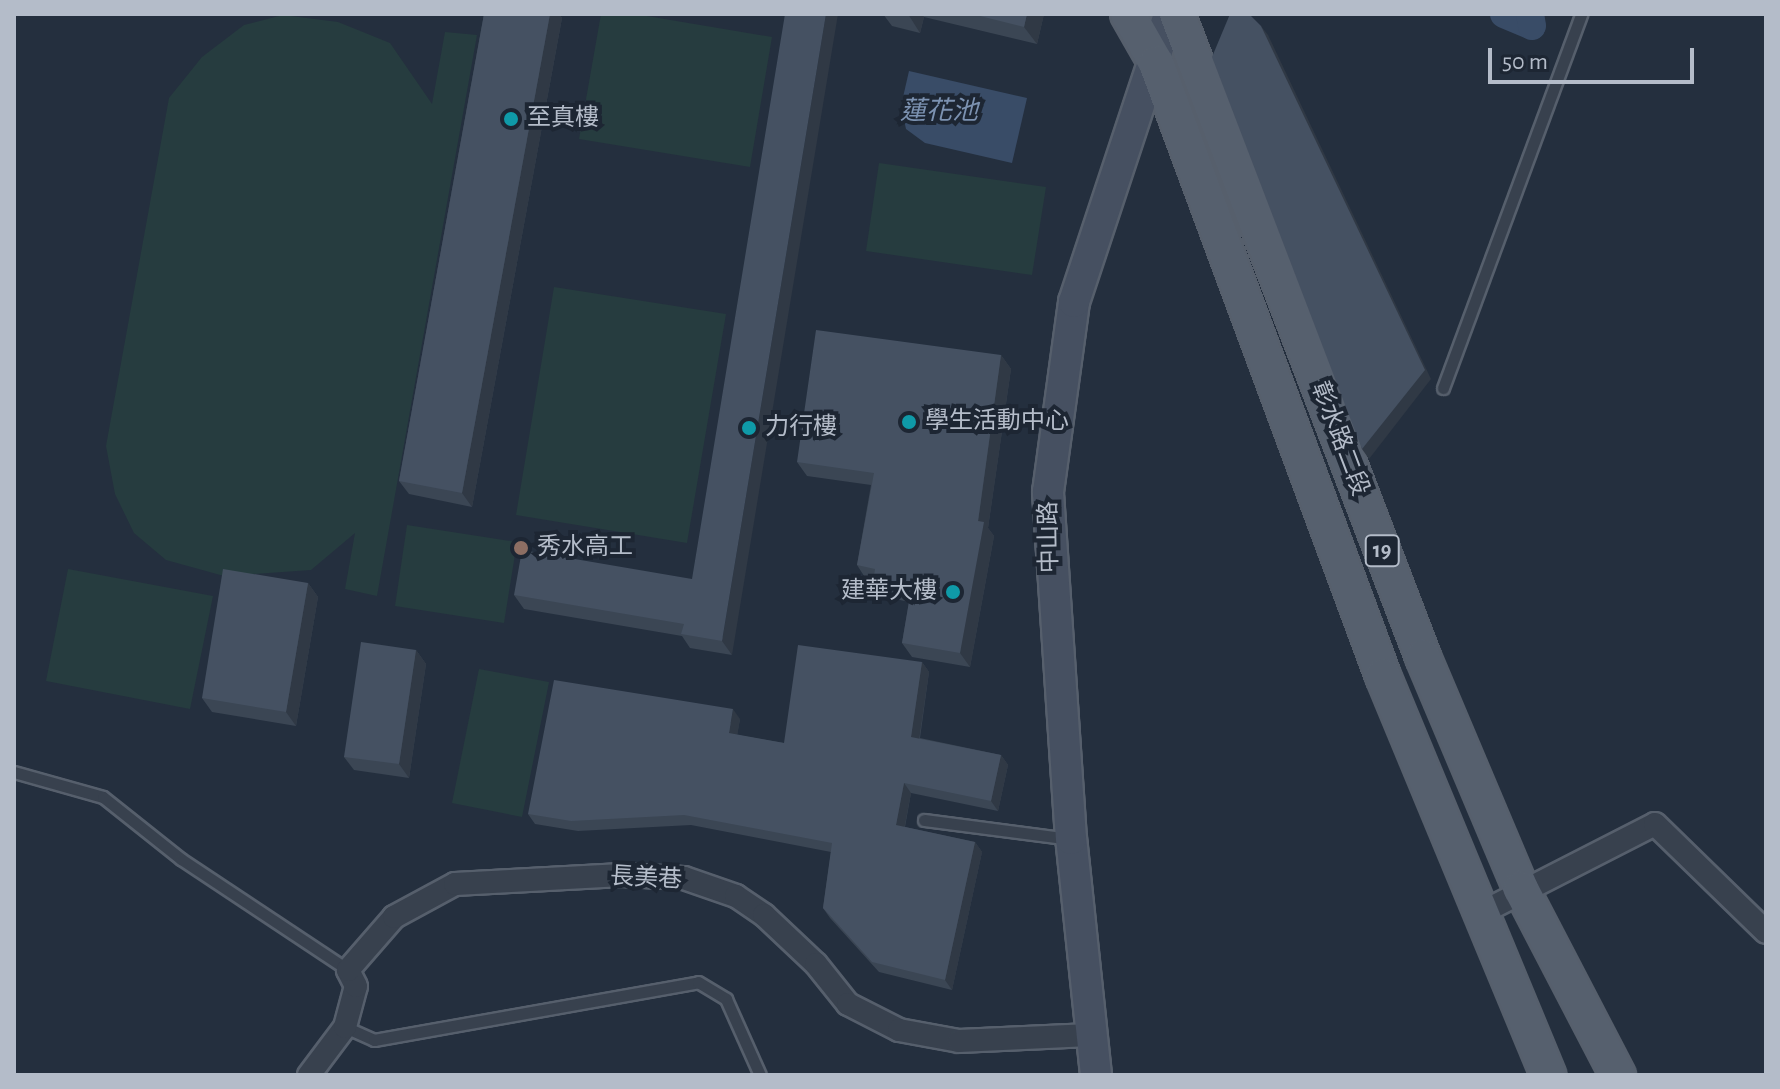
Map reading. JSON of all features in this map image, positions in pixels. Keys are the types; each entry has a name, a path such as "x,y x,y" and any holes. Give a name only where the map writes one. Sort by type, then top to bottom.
{"main road":[{"name":"19","path":"1128,14 1156,63"},
{"name":"彰水路二段","path":"1177,14 1423,657 1521,889 1618,1075"},
{"name":"彰水路二段","path":"1156,63 1383,676 1548,1075"},
{"path":"1383,676 1423,657"}],"street":[{"name":"中山路","path":"1096,1075 1071,839 1048,492 1074,302 1156,63 1169,14"},
{"path":"1481,913 1521,889 1655,824 1766,932"},
{"name":"長美巷","path":"348,970 394,917 455,884 622,875 684,878 736,896 764,915 816,964 848,1004 899,1030 959,1041 1090,1035"},
{"path":"309,1075 345,1027 356,986 348,970"}],"lane":[{"path":"1443,388 1571,52 1581,14"},
{"path":"14,772 103,797 181,859 348,970"},
{"path":"924,820 1071,839"},
{"path":"345,1027 374,1040 698,982 726,999 760,1075"}],"green space":[{"path":"601,14 635,14 772,37 750,167 579,139"},
{"path":"283,15 338,22 390,43 432,104 445,32 477,35 377,596 345,589 355,533 311,570 224,576 166,560 134,533 115,494 106,446 169,98 202,57 244,25"},
{"path":"879,163 1046,187 1032,275 866,251"},
{"path":"554,287 726,314 687,543 516,515"},
{"path":"407,525 517,542 504,623 395,606"},
{"path":"68,569 213,596 190,709 46,681"},
{"path":"479,669 549,682 522,817 452,803"}],"water":[{"name":"蓮花池","path":"909,71 1027,98 1012,163 925,143 906,129 901,106"}],"building":[{"name":"至真樓","path":"484,14 550,14 462,493 399,481"},
{"path":"785,14 826,14 722,641 681,634 684,624 514,595 522,550 692,579"},
{"path":"972,14 1027,14 1024,27"},
{"path":"1230,14 1249,14 1261,26 1425,370 1362,449 1212,57"},
{"path":"816,330 1001,355 978,521 984,522 960,653 902,643 911,590 873,583 875,569 857,565 874,473 797,462"},
{"path":"223,569 308,583 286,712 202,698"},
{"path":"361,642 416,650 399,764 344,757"},
{"path":"798,645 922,662 911,737 1001,755 991,801 904,783 896,825 975,842 945,980 872,962 823,908 832,843 684,815 571,821 528,814 554,680 733,709 729,733 784,743"}],"waterway":[{"path":"1504,14 1532,26 1530,14"}],"place":[{"name":"至真樓","path":"511,119"},
{"name":"學生活動中心","path":"909,422"},
{"name":"力行樓","path":"749,428"},
{"name":"秀水高工","path":"521,548"},
{"name":"建華大樓","path":"953,592"}]}
